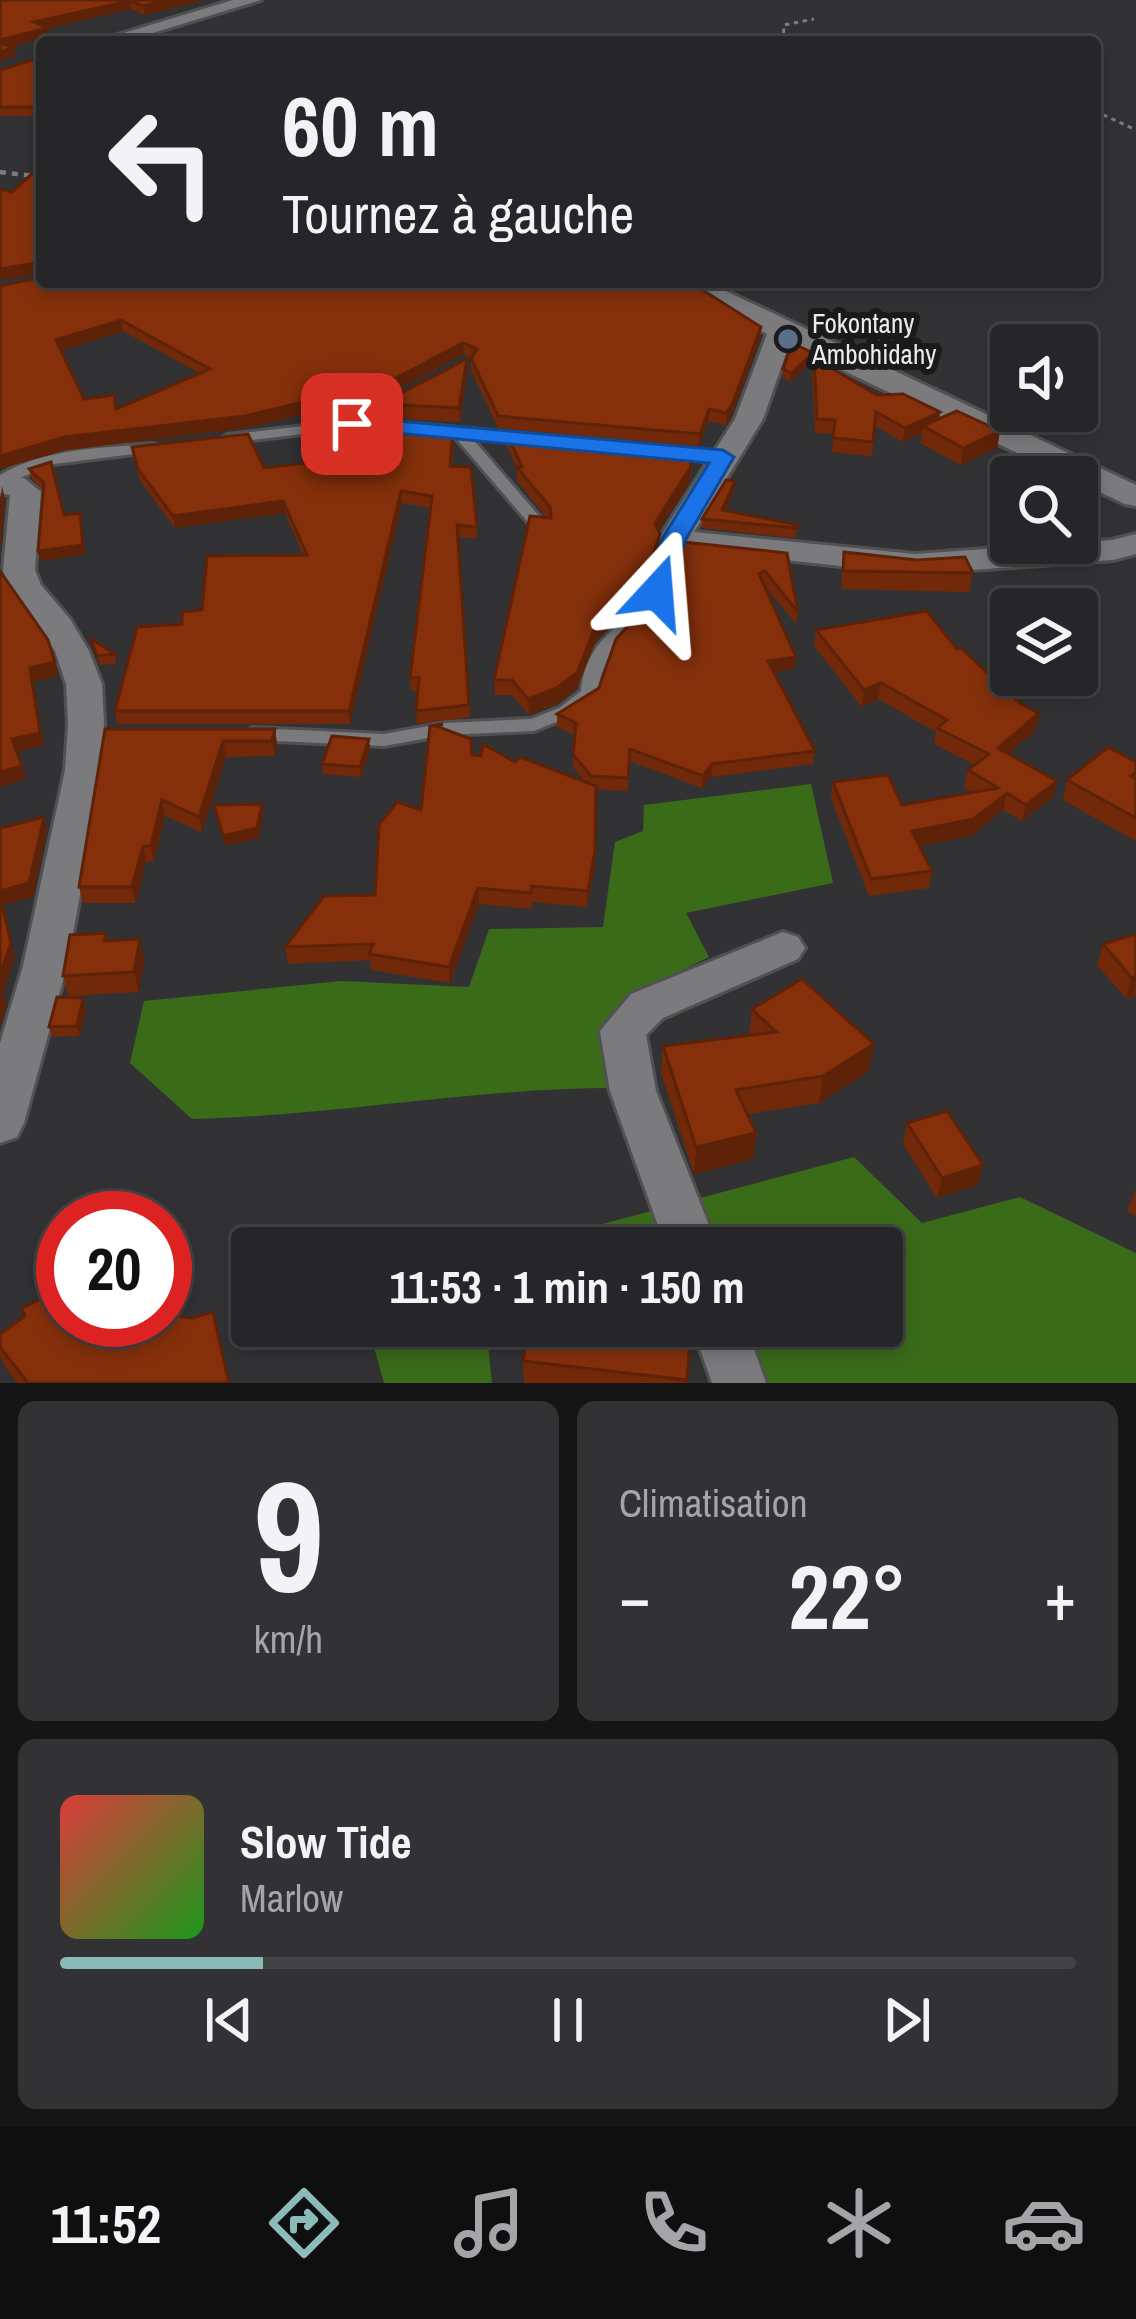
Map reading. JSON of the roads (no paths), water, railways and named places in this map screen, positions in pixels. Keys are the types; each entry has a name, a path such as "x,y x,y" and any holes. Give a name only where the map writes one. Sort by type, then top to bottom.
{"street":[{"path":"124,36 252,0"},
{"path":"699,288 1136,497"},
{"path":"781,331 749,418 712,456 674,539 915,564 1113,550 1136,544"},
{"path":"0,483 26,492 19,570 25,588 58,626 72,651 97,734 84,770 55,901 46,966 0,1123"},
{"path":"684,1227 634,1091 623,1031 647,1006 783,948"},
{"path":"726,1347 739,1383"}],"lane":[{"path":"352,424 409,393"},
{"path":"213,440 352,424 545,439"},
{"path":"457,430 538,524"},
{"path":"0,483 10,474 68,458 166,446"},
{"path":"226,734 385,740 446,730 534,725 565,712 590,692 590,670 617,628 657,592 674,539"}],"place":[{"name":"Fokontany Ambohidahy","path":"788,339"}]}
